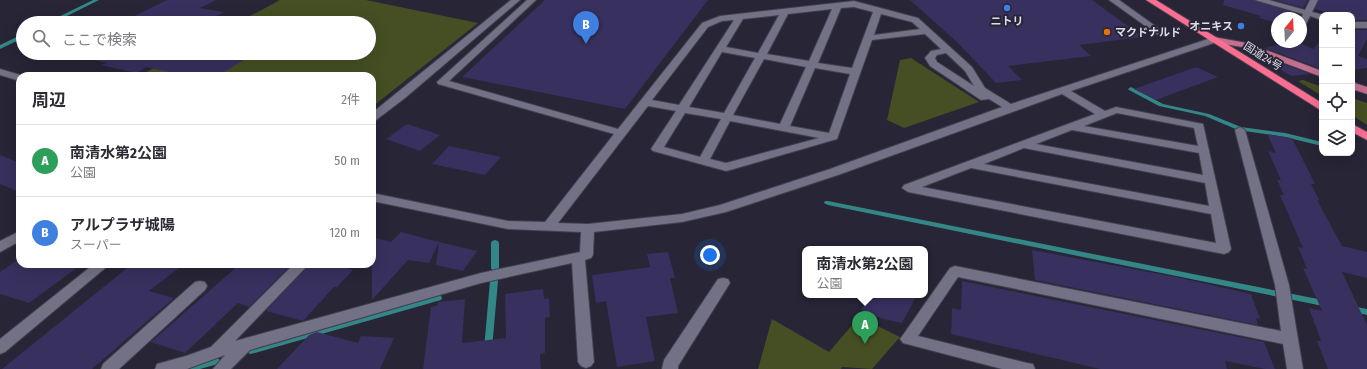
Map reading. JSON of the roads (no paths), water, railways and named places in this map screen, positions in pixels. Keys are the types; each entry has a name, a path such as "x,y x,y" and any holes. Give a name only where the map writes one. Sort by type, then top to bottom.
{"highway":[{"name":"国道24号","path":"1150,0 1319,106"},
{"path":"1355,129 1367,137"}],"main road":[{"path":"1214,40 1244,45 1319,73"},
{"path":"1355,86 1367,91"}],"street":[{"path":"376,115 401,96 516,0"},
{"path":"532,0 442,82 621,133"},
{"path":"1113,0 1161,33"},
{"path":"1259,0 1300,12"},
{"path":"1314,0 1307,14 1319,16"},
{"path":"548,226 705,25 720,19 854,4 915,20 969,69 981,90 1007,109"},
{"path":"784,128 838,6"},
{"path":"833,137 878,10"},
{"path":"703,161 785,12"},
{"path":"740,17 657,149 726,167 833,137"},
{"path":"1355,25 1367,25"},
{"path":"868,38 926,31"},
{"path":"376,198 508,225 588,228 682,218 722,209 834,172 1007,109 1214,40"},
{"path":"719,49 856,72"},
{"path":"944,51 934,53 930,58 933,64 1007,109"},
{"path":"0,72 16,77"},
{"path":"1064,91 1104,114"},
{"path":"646,102 833,137"},
{"path":"1116,110 1199,126 1224,249 908,188 1071,126 1116,110"},
{"path":"1071,126 1204,151"},
{"path":"1240,130 1282,285 1284,307 1295,369"},
{"path":"1023,144 1210,180"},
{"path":"970,164 1216,211"},
{"path":"164,369 189,362 216,351 245,345 481,278 586,255 588,228"},
{"path":"0,247 16,237"},
{"path":"578,257 586,362"},
{"path":"0,348 98,268"},
{"path":"216,351 298,268"},
{"path":"1027,369 908,339 955,271 1289,339"},
{"path":"670,369 670,365 723,284"},
{"path":"109,369 200,286"},
{"path":"220,369 245,345"}],"waterway":[{"path":"64,16 97,0"},
{"path":"0,47 16,39"},
{"path":"1131,89 1161,105 1207,115 1240,129 1285,135 1319,143"},
{"path":"828,203 1328,304"},
{"path":"495,243 495,268"},
{"path":"488,349 494,281"},
{"path":"251,350 438,298"},
{"path":"1352,309 1367,312"},
{"path":"187,369 215,361"}],"place":[{"name":"ニトリ","path":"1007,8"},
{"name":"オニキス","path":"1241,26"},
{"name":"マクドナルド","path":"1107,32"},
{"name":"アルプラザ城陽","path":"586,44"},
{"name":"南清水第2公園","path":"865,344"}]}
